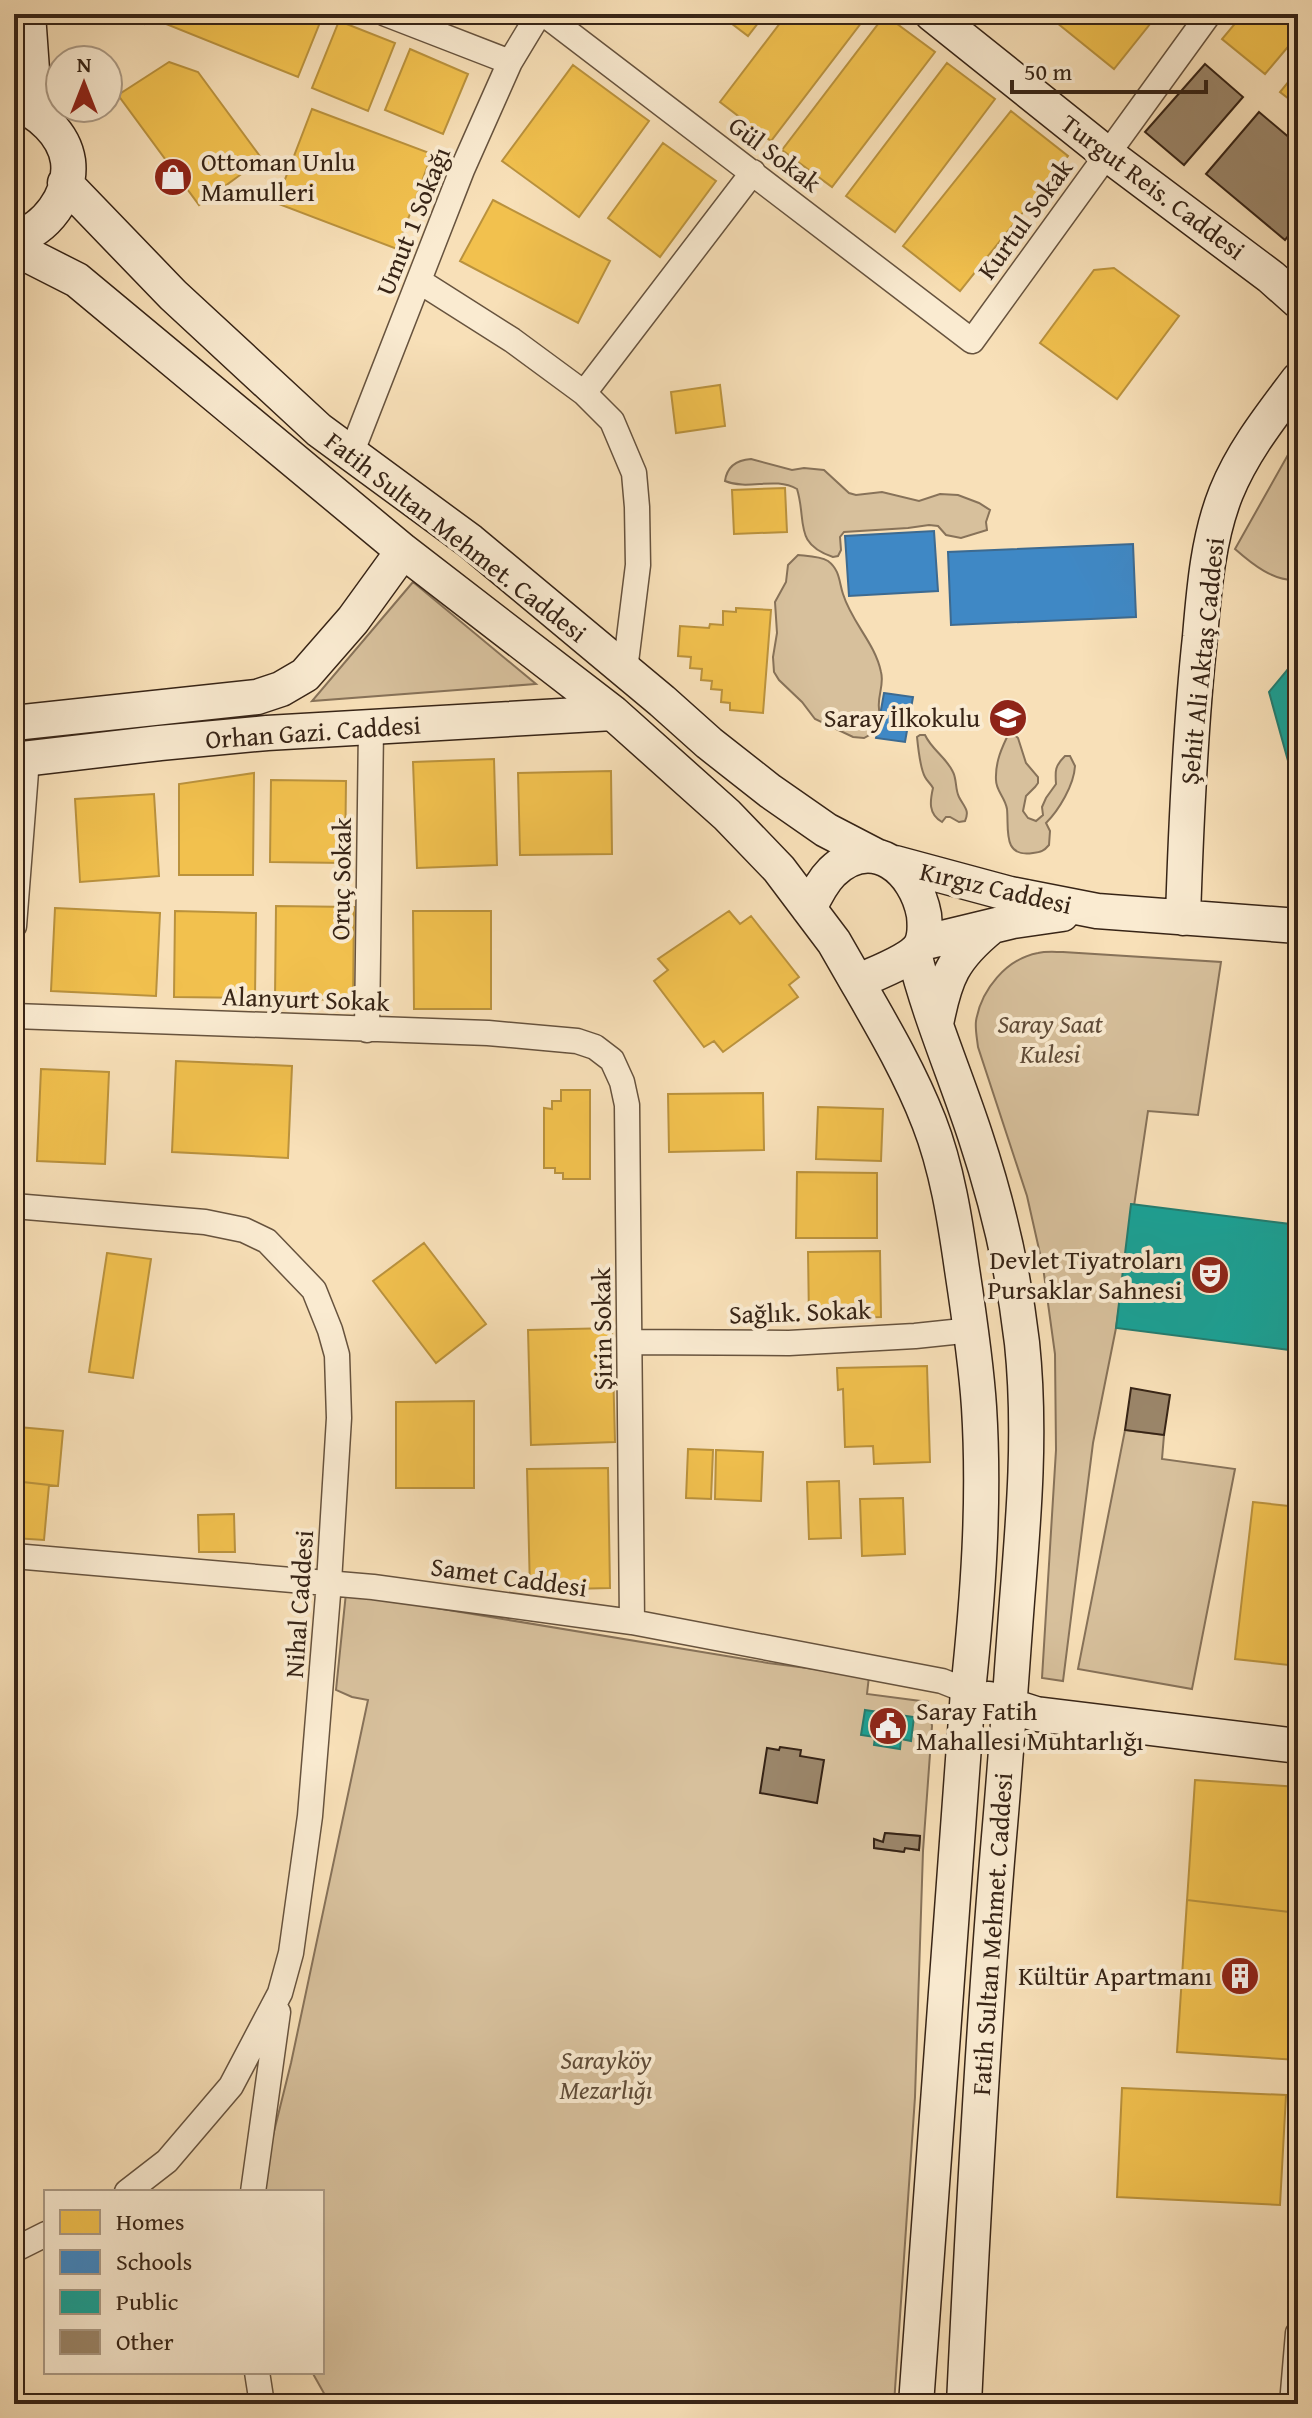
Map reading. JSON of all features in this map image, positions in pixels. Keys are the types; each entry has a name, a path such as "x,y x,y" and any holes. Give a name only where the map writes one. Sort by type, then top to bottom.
{"street":[{"path":"14,238 24,236 44,223 58,205 68,161 59,138 25,108 28,14"},
{"path":"386,14 510,62"},
{"name":"Umut 1 Sokağı","path":"351,454 462,170 510,62 541,14"},
{"name":"Gül Sokak","path":"541,14 972,341"},
{"name":"Turgut Reis. Caddesi","path":"932,14 1298,301"},
{"name":"Kurtul Sokak","path":"972,341 1209,14"},
{"path":"584,393 753,172"},
{"name":"Fatih Sultan Mehmet. Caddesi","path":"65,183 173,295 319,430 470,541 770,791 826,830 886,860 909,878 921,898 925,925 918,948 936,1024 976,1137 1013,1287 1022,1343 1027,1458 989,1699 916,2404"},
{"name":"Fatih Sultan Mehmet. Caddesi","path":"14,248 77,280 403,551 613,713 727,815 779,869 834,942 911,1081 933,1133 952,1208 972,1330 979,1410 981,1528 976,1616 989,1699 984,2005 964,2404"},
{"path":"419,281 512,340 584,393 612,421 634,473 638,565 625,670"},
{"name":"Şehit Ali Aktaş Caddesi","path":"1183,918 1195,679 1213,540 1225,494 1243,458 1298,380"},
{"name":"Orhan Gazi. Caddesi","path":"22,722 257,697 281,689 305,675 353,620 403,551"},
{"name":"Orhan Gazi. Caddesi","path":"20,759 251,734 613,713"},
{"path":"14,926 22,722"},
{"name":"Oruç Sokak","path":"367,1030 371,728"},
{"path":"809,909 831,873 844,863 859,857 886,860"},
{"name":"Kırgız Caddesi","path":"886,860 1010,894 1097,911 1298,926"},
{"name":"Kırgız Caddesi","path":"918,948 994,924 1097,911"},
{"path":"936,1024 950,974 970,944 994,924"},
{"path":"857,982 893,966 918,948"},
{"name":"Alanyurt Sokak","path":"14,1016 488,1033 577,1041 595,1047"},
{"name":"Şirin Sokak","path":"595,1047 612,1060 622,1082 627,1105 632,1622"},
{"name":"Nihal Caddesi","path":"14,1206 205,1222 244,1230 267,1241 314,1290 337,1355 339,1418 329,1582 310,1816 291,1953 280,1993 231,2086 167,2161 130,2190"},
{"name":"Sağlık. Sokak","path":"630,1342 789,1343 972,1330"},
{"name":"Samet Caddesi","path":"14,1556 329,1582 632,1622 942,1681 989,1699"},
{"path":"989,1699 1036,1714 1298,1746"},
{"path":"253,2190 280,1993"},
{"path":"14,2250 44,2235"},
{"path":"1292,2404 1298,2333"},
{"path":"257,2374 262,2404"}],"green space":[{"path":"1298,437 1298,580 1289,580 1264,571 1235,549"},
{"path":"751,459 792,470 824,470 849,493 856,495 882,492 919,501 940,494 958,495 990,510 987,530 961,538 946,535 938,526 929,525 844,532 840,537 841,550 838,556 833,557 820,552 807,538 797,489 779,484 743,485 725,481 734,465"},
{"path":"798,555 825,559 835,568 847,604 878,662 882,677 880,714 873,733 864,738 853,737 815,719 774,672 777,633 775,602 786,582 788,565"},
{"path":"413,582 536,684 312,701"},
{"path":"1010,731 1018,738 1026,763 1038,777 1038,783 1026,796 1023,811 1028,818 1036,821 1043,815 1042,807 1056,784 1056,768 1065,756 1070,756 1075,766 1065,797 1046,823 1050,831 1049,845 1038,852 1023,853 1012,847 1007,809 996,784 1000,755"},
{"path":"925,735 953,772 958,794 967,811 965,821 946,817 942,822 934,815 931,802 933,788 923,773 920,757 917,737"},
{"name":"Saray Saat Kulesi","path":"1063,952 1221,962 1198,1115 1148,1111 1116,1328 1093,1443 1063,1681 1042,1678 1056,1450 1055,1354 1043,1267 1027,1196 978,1047 976,1021 989,987 1006,969 1026,956"},
{"path":"1125,1430 1164,1435 1162,1459 1235,1469 1192,1689 1078,1669"},
{"name":"Sarayköy Mezarlığı","path":"346,1593 768,1663 869,1676 867,1694 928,1702 932,1726 923,1851 915,2097 894,2404 330,2404 313,2374 324,2374 324,2190 259,2190 291,2063 368,1700 336,1690","holes":["885,1833 920,1836 919,1850 905,1848 903,1852 874,1848 874,1840 883,1842"]}],"building: Homes":[{"path":"121,14 149,14 144,24"},
{"path":"170,14 323,15 298,77 166,24"},
{"path":"719,14 765,14 748,36"},
{"path":"787,14 868,14 771,141 720,102"},
{"path":"1046,14 1158,14 1114,69"},
{"path":"1243,14 1298,14 1298,35 1265,74 1222,39"},
{"path":"885,15 935,52 832,187 782,150"},
{"path":"339,21 395,43 368,111 312,88"},
{"path":"410,49 468,74 443,134 385,110"},
{"path":"169,62 198,72 262,159 199,205 124,103 124,91"},
{"path":"947,63 995,99 895,232 846,196"},
{"path":"573,65 649,121 579,217 502,161"},
{"path":"1298,70 1298,106 1280,92"},
{"path":"312,109 432,154 397,249 276,203"},
{"path":"1011,111 1068,156 960,291 903,246"},
{"path":"663,143 716,181 660,257 608,218"},
{"path":"493,200 610,261 578,323 460,261"},
{"path":"1114,268 1179,316 1117,399 1040,343 1094,270"},
{"path":"720,385 725,426 676,433 671,392"},
{"path":"785,488 787,532 734,534 732,490"},
{"path":"736,608 771,610 763,713 730,710 730,703 721,702 722,690 711,689 712,681 701,680 702,669 690,668 691,657 678,656 680,626 709,628 710,624 723,625 723,611 736,612"},
{"path":"494,759 497,865 417,868 413,762"},
{"path":"611,771 612,854 520,855 518,773"},
{"path":"254,773 253,875 179,875 179,784"},
{"path":"271,780 346,781 345,863 270,862"},
{"path":"154,794 159,876 80,882 75,799"},
{"path":"276,906 354,907 353,1000 275,999"},
{"path":"55,908 160,913 156,996 51,991"},
{"path":"175,911 256,913 255,998 174,997"},
{"path":"413,911 491,911 491,1009 414,1009"},
{"path":"729,911 740,924 751,916 799,977 789,985 798,997 723,1052 714,1041 704,1047 654,981 668,970 658,959"},
{"path":"176,1061 292,1066 288,1158 172,1152"},
{"path":"41,1069 109,1072 105,1164 37,1161"},
{"path":"561,1090 590,1090 590,1179 563,1179 563,1173 555,1173 555,1168 544,1168 544,1108 552,1109 552,1101 561,1101"},
{"path":"763,1093 764,1150 669,1152 668,1094"},
{"path":"818,1107 883,1109 881,1161 816,1159"},
{"path":"797,1172 877,1173 877,1238 796,1238"},
{"path":"424,1243 486,1324 436,1363 373,1281"},
{"path":"880,1251 881,1317 809,1319 808,1252"},
{"path":"107,1253 151,1259 133,1378 89,1372"},
{"path":"612,1328 615,1442 531,1445 528,1330"},
{"path":"927,1366 930,1462 874,1464 873,1446 845,1447 843,1389 838,1390 837,1368"},
{"path":"474,1401 474,1488 396,1488 396,1402"},
{"path":"18,1427 63,1431 58,1486 14,1481"},
{"path":"688,1449 713,1450 711,1499 686,1498"},
{"path":"716,1450 763,1452 761,1501 715,1499"},
{"path":"608,1468 610,1588 530,1590 527,1469"},
{"path":"14,1481 49,1485 44,1540 14,1538"},
{"path":"839,1481 841,1538 809,1539 807,1482"},
{"path":"903,1498 905,1554 862,1556 860,1499"},
{"path":"1253,1502 1298,1507 1298,1666 1235,1659"},
{"path":"234,1514 235,1552 199,1552 198,1515"},
{"name":"Kültür Apartmanı","path":"1195,1780 1298,1787 1298,2060 1177,2052"},
{"path":"1187,1900 1298,1913 1298,2060 1177,2052"},
{"path":"1122,2088 1286,2095 1280,2205 1117,2197"}],"building: Schools":[{"path":"934,531 938,591 849,596 845,536"},
{"path":"1133,544 1136,617 951,625 948,552"},
{"path":"884,693 913,697 905,742 876,738"}],"building: Public":[{"path":"1298,657 1298,797 1269,692"},
{"name":"Devlet Tiyatroları Pursaklar Sahnesi","path":"1131,1204 1298,1225 1298,1351 1116,1328"},
{"name":"Saray Fatih Mahallesi Muhtarlığı","path":"865,1710 914,1717 911,1741 901,1739 900,1749 874,1745 875,1737 861,1735"}],"building: Other":[{"path":"1205,64 1243,97 1184,165 1145,132"},
{"path":"1259,112 1298,145 1298,224 1285,240 1206,174"},
{"path":"1131,1388 1170,1395 1164,1435 1125,1430"},
{"path":"780,1747 801,1750 800,1756 824,1760 817,1803 760,1793 767,1748 779,1750"},
{"path":"885,1833 920,1836 919,1850 905,1848 904,1852 874,1848 874,1839 883,1842"}],"place":[{"name":"Ottoman Unlu Mamulleri","path":"173,177"},
{"name":"Saray İlkokulu","path":"1008,718"},
{"name":"Devlet Tiyatroları Pursaklar Sahnesi","path":"1210,1275"},
{"name":"Saray Fatih Mahallesi Muhtarlığı","path":"888,1726"},
{"name":"Kültür Apartmanı","path":"1240,1976"}]}
